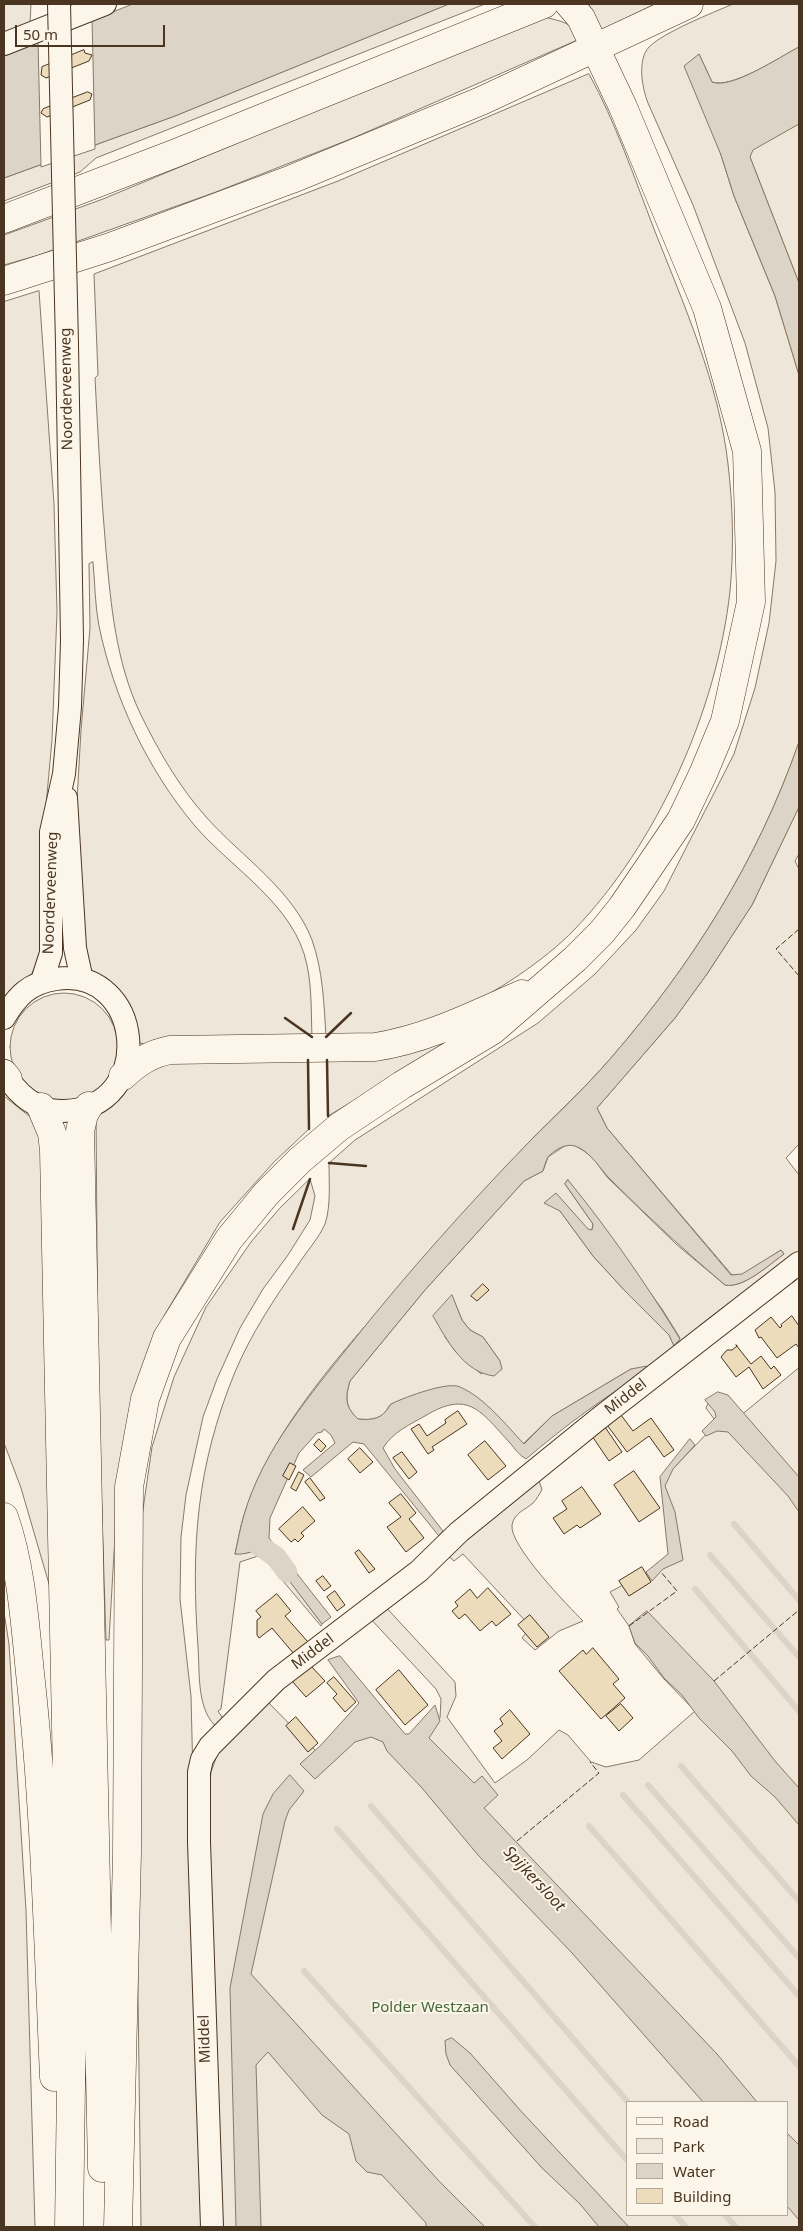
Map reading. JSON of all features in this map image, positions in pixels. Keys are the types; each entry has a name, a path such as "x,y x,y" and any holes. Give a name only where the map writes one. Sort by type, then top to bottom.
{"highway":[{"path":"4,219 176,153 544,4"},
{"path":"118,2227 127,1863 129,1488 145,1399 167,1338 195,1290 229,1239 266,1194 300,1160 339,1127 402,1085 493,1030 552,980 602,932 622,907 681,820 725,721 751,602 747,451 707,308 623,107 581,18 569,4"},
{"path":"4,281 110,247 292,180 481,101 689,4"},
{"path":"123,1076 140,1061 156,1053 170,1050 375,1047 402,1043 464,1021 552,980"},
{"path":"89,1106 80,1131 103,2227"},
{"path":"41,1107 52,1133 54,1150 72,2015 69,2227"},
{"path":"4,1517 23,1604 38,1743 62,2227"}],"street":[{"name":"Noorderveenweg","path":"42,981 51,953 51,832 64,774 70,707 72,640 59,4"},
{"path":"4,44 105,4"},
{"name":"Noorderveenweg","path":"64,774 75,948 82,980"},
{"path":"4,1018 15,999 42,981 64,978 82,980 100,988 115,1002 125,1019 129,1038 129,1057 123,1076 112,1092 89,1106 62,1112 41,1107 18,1092 5,1075"},
{"name":"Middel","path":"212,2227 199,1842 199,1772 202,1760 210,1746 276,1680 419,1571 459,1532 566,1444 799,1263"}],"green space":[{"path":"4,4 31,4 30,24 4,34"},
{"path":"449,4 485,4 96,158 80,172 4,201 4,178 175,116"},
{"path":"589,4 655,4 601,30"},
{"path":"733,4 799,4 799,47 756,71 731,81 712,82 699,54 721,155 734,196 775,296 799,375 799,742 764,828 743,869 695,949 668,986 640,1023 600,1070 513,1159 359,1333 312,1390 272,1452 256,1483 244,1515 235,1554 252,1552 263,1545 322,1624 321,1626 261,1555 240,1562 221,1709 218,1711 225,1722 219,1729 206,1713 199,1680 195,1575 196,1541 204,1474 222,1407 241,1358 272,1304 325,1224 329,1202 329,1163 355,1140 538,1023 595,974 636,930 664,891 734,754 755,688 769,623 776,561 775,492 768,428 745,343 693,205 648,103 642,74 645,53 656,41 689,23"},
{"path":"544,17 561,21 571,26 582,38 353,138 216,192 39,255 4,265 4,235 103,199 247,139 308,111"},
{"path":"589,74 632,170 699,345 717,404 728,464 731,496 732,559 730,591 723,636 712,682 697,728 678,773 632,857 604,896 574,930 549,953 518,976 486,996 455,1011 411,1027 386,1033 326,1037 319,964 312,940 303,922 279,889 220,832 187,794 147,727 125,674 116,634 104,529 95,378 98,375 94,274 338,181"},
{"path":"799,124 799,283 750,157 752,150"},
{"path":"39,291 54,504 57,612 52,740 43,838 43,952 30,977 4,1000 4,302"},
{"path":"93,562 99,626 105,653 123,706 147,757 178,804 195,826 260,889 290,924 300,944 309,974 312,1037 148,1045 140,1043 138,1034 87,964 75,836 81,730 90,628 89,564"},
{"path":"799,807 799,854 795,861 799,869 799,1144 786,1158 799,1175 799,1254 744,1296 729,1303 699,1326 694,1339 651,1373 631,1369 552,1416 523,1444 450,1386 392,1403 377,1418 358,1419 347,1402 350,1381 425,1290 524,1181 543,1171 548,1157 566,1145 574,1145 593,1158 607,1177 676,1244 725,1285 748,1280 784,1254 781,1250 742,1275 732,1275 607,1128 597,1108 675,1018 707,974 752,905","holes":["568,1180 662,1309 680,1338 674,1345 669,1335 593,1256 560,1211 589,1230 592,1230 593,1224 565,1184","452,1296 462,1320 470,1330 483,1337 500,1361 481,1374 455,1351 445,1337"]},
{"path":"64,993 85,998 94,1002 102,1009 109,1017 113,1026 118,1047 113,1068 109,1077 102,1085 94,1092 85,1096 64,1101 43,1096 34,1092 26,1085 19,1077 15,1068 10,1047 15,1026 19,1017 26,1009 34,1002 43,998"},
{"path":"477,1027 328,1116 327,1060"},
{"path":"308,1060 309,1129 274,1162 220,1222 164,1316 134,1402 117,1501 109,1640 106,1640 98,1387 96,1111 154,1066 174,1062"},
{"path":"4,1096 34,1120 41,1136 56,1608 21,1488 4,1443"},
{"path":"310,1179 315,1196 310,1220 288,1255 263,1289 240,1328 217,1379 203,1417 186,1495 181,1537 180,1599 191,1696 204,2227 141,2227 136,1839 139,1537 152,1447 174,1377 206,1307 251,1242 279,1209"},
{"name":"Polder Westzaan","path":"799,1368 799,2227 218,2227 206,1814 211,1772 221,1744 264,1698 316,1751 346,1718 366,1700 407,1739 434,1720 440,1718 441,1699 436,1689 367,1615 383,1604 455,1682 456,1696 447,1717 495,1783 527,1760 559,1730 568,1735 591,1762 606,1767 639,1760 695,1711 664,1679 635,1644 629,1626 617,1609 619,1607 610,1592 665,1562 675,1549 663,1479 717,1423 706,1408 709,1401 737,1418"},
{"path":"537,1474 542,1490 533,1503 515,1517 512,1525 514,1534 529,1560 583,1621 559,1631 535,1650 522,1638 531,1627 463,1554 454,1561 446,1554"},
{"path":"4,1612 9,1644 26,1910 35,2227 4,2227"}],"water":[{"path":"133,4 449,4 175,116 4,178 4,56"},
{"path":"799,47 799,124 753,150 750,157 799,283 799,375 775,296 734,196 721,155 684,66 699,54 712,82 720,83 743,77"},
{"path":"799,742 799,807 752,905 707,974 675,1018 597,1108 607,1128 731,1275 742,1274 781,1250 784,1254 748,1280 725,1285 640,1209 586,1152 572,1145 564,1146 553,1152 548,1157 543,1171 524,1181 425,1290 350,1381 347,1392 348,1406 358,1419 373,1419 383,1414 392,1404 399,1400 427,1390 446,1386 460,1387 486,1405 524,1444 552,1416 631,1369 647,1366 648,1371 586,1412 526,1459 519,1454 482,1414 464,1405 453,1404 440,1408 396,1433 383,1448 395,1469 443,1531 439,1536 364,1444 353,1442 311,1477 303,1470 335,1443 331,1435 324,1429 322,1432 317,1433 299,1453 270,1518 269,1538 331,1617 322,1624 263,1546 246,1553 235,1554 244,1515 263,1467 305,1402 395,1290 483,1190 600,1070 640,1023 668,986 720,910 743,869 764,828"},
{"path":"568,1180 612,1238 667,1318 680,1339 674,1346 669,1335 593,1256 560,1211 544,1203 556,1193 588,1229 592,1230 593,1224 565,1184"},
{"path":"452,1295 462,1320 470,1330 483,1337 500,1361 502,1369 494,1376 483,1373 465,1362 450,1344 433,1316"},
{"path":"718,1392 728,1395 799,1477 799,1512 788,1496 728,1432 717,1431 706,1436 702,1431 716,1417 715,1412 705,1400"},
{"path":"690,1439 695,1445 673,1469 665,1486 675,1512 683,1560 663,1569 652,1581 646,1572 668,1554 660,1477"},
{"path":"647,1611 714,1681 775,1761 799,1788 799,1825 775,1797 751,1776 732,1751 699,1718 682,1695 664,1678 648,1656 635,1643 629,1626"},
{"name":"Spijkersloot","path":"340,1656 405,1734 409,1734 435,1705 440,1721 429,1738 474,1783 482,1776 498,1795 484,1808 717,2054 756,2101 702,2101 572,1953 478,1855 422,1788 387,1751 383,1742 371,1737 355,1742 315,1779 300,1764 321,1745 359,1703 328,1660"},
{"path":"290,1775 304,1791 289,1810 285,1821 251,1974 439,2181 485,2227 426,2227 426,2223 382,2175 367,2172 356,2161 349,2134 322,2115 268,2052 256,2065 261,2227 236,2227 230,1988 263,1814 273,1794"},
{"path":"452,2038 470,2053 520,2110 629,2227 599,2227 580,2204 542,2168 450,2065 446,2054 445,2041"},
{"path":"788,2134 799,2145 799,2220 788,2207"}],"pier":[{"path":"92,18 95,149 41,167 38,40"}],"building":[{"path":"84,50 85,53 92,55 89,61 46,78 41,75 42,67"},
{"path":"88,92 92,94 90,100 47,117 41,113 43,109"},
{"path":"483,1284 489,1290 477,1301 471,1296"},
{"path":"792,1316 799,1326 799,1348 796,1344 777,1358 761,1337 759,1338 755,1330 771,1317 780,1328"},
{"path":"737,1346 751,1364 761,1356 771,1369 774,1366 781,1375 763,1389 749,1367 736,1377 721,1357 727,1350 732,1350"},
{"path":"458,1411 467,1424 432,1447 434,1450 428,1454 411,1429 419,1424 427,1436 446,1423 445,1420"},
{"path":"621,1415 633,1431 651,1418 674,1450 664,1457 649,1436 627,1452 607,1425"},
{"path":"605,1427 622,1452 609,1461 592,1436"},
{"path":"319,1439 326,1446 321,1452 314,1445"},
{"path":"485,1441 506,1466 488,1480 468,1455"},
{"path":"360,1448 373,1462 360,1473 348,1459"},
{"path":"402,1452 417,1472 409,1479 393,1458"},
{"path":"290,1463 296,1466 289,1480 283,1476"},
{"path":"634,1471 660,1508 639,1522 614,1485"},
{"path":"299,1472 304,1475 296,1491 291,1488"},
{"path":"310,1478 325,1498 320,1501 305,1482"},
{"path":"582,1487 601,1514 580,1528 577,1525 564,1534 553,1518 567,1509 562,1501"},
{"path":"401,1494 416,1513 409,1519 424,1538 406,1552 387,1527 401,1517 389,1503"},
{"path":"303,1507 315,1521 301,1533 304,1536 298,1542 295,1539 291,1542 279,1529"},
{"path":"359,1550 375,1569 369,1573 355,1553"},
{"path":"642,1567 651,1582 629,1596 619,1581"},
{"path":"323,1576 331,1586 324,1591 316,1581"},
{"path":"488,1588 511,1614 496,1626 492,1621 480,1631 465,1614 459,1619 452,1611 458,1606 455,1602 470,1589 477,1598"},
{"path":"335,1591 345,1605 337,1611 327,1597"},
{"path":"277,1594 291,1611 285,1616 308,1642 294,1654 272,1628 259,1638 257,1635 257,1620 261,1617 256,1611"},
{"path":"530,1615 549,1637 537,1647 518,1625"},
{"path":"593,1648 619,1679 613,1684 625,1698 601,1719 559,1671 583,1650 586,1654"},
{"path":"310,1665 325,1681 306,1697 292,1681"},
{"path":"399,1670 428,1705 405,1725 376,1690"},
{"path":"334,1677 356,1702 345,1712 333,1698 337,1694 327,1683"},
{"path":"621,1704 633,1718 619,1731 606,1716"},
{"path":"510,1710 530,1734 502,1759 493,1748 502,1741 494,1731 503,1724 500,1719"},
{"path":"296,1717 318,1743 308,1752 286,1726"}],"waterway":[{"path":"258,1524 250,1539 276,1557 287,1572"},
{"path":"734,1524 799,1600"},
{"path":"710,1555 799,1657"},
{"path":"695,1589 799,1711"},
{"path":"681,1766 799,1901"},
{"path":"648,1785 799,1958"},
{"path":"623,1795 799,1996"},
{"path":"371,1806 627,2101"},
{"path":"589,1826 799,2066"},
{"path":"337,1829 626,2159"},
{"path":"304,1971 535,2227"},
{"path":"676,2216 686,2227"},
{"path":"726,2216 736,2227"}],"fence":[{"path":"799,929 776,949 799,976"},
{"path":"792,1283 799,1277"},
{"path":"629,1626 677,1591 661,1572"},
{"path":"714,1681 799,1610"},
{"path":"517,1841 599,1773 590,1762"}],"wall":[{"path":"326,1037 351,1013"},
{"path":"285,1018 312,1037"},
{"path":"308,1060 309,1129"},
{"path":"327,1060 328,1116"},
{"path":"329,1163 366,1166"},
{"path":"293,1229 310,1179"}]}
